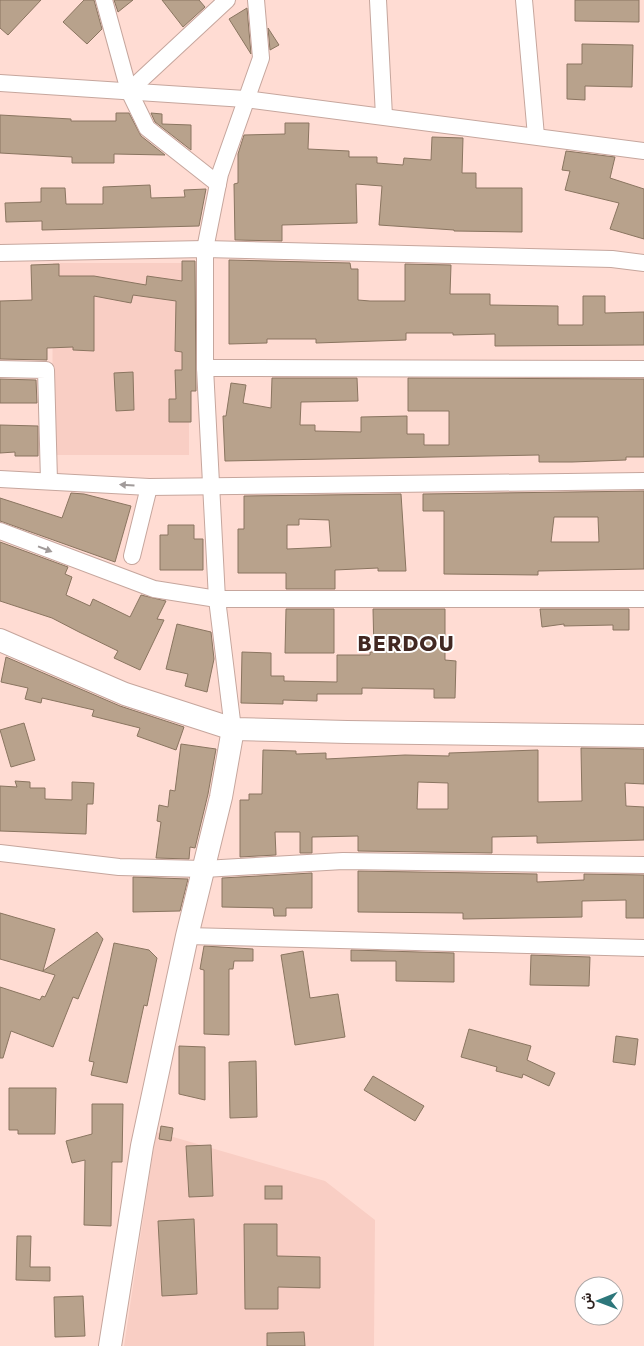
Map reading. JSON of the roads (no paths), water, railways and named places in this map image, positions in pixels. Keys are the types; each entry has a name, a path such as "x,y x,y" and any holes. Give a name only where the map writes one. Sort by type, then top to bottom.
{"main road":[{"path":"0,640 125,694 233,729 644,736"},
{"path":"110,1346 142,1146 221,797 233,729"}],"street":[{"path":"104,0 129,91 147,128 218,184"},
{"path":"129,91 227,0"},
{"path":"233,729 217,599 205,368 205,249 218,184 261,58 256,0"},
{"path":"378,0 384,116"},
{"path":"524,0 536,136"},
{"path":"0,83 246,99 644,151"},
{"path":"0,253 205,249 612,259 644,263"},
{"path":"205,368 644,369"},
{"path":"0,369 46,370 49,481"},
{"path":"0,479 149,486 644,481"},
{"path":"132,556 149,486"},
{"path":"0,531 154,589 217,599 644,599"},
{"path":"0,853 119,867 204,869 343,861 644,865"},
{"path":"188,936 644,948"}],"district":[{"name":"BERDOU","path":"406,643"}]}
